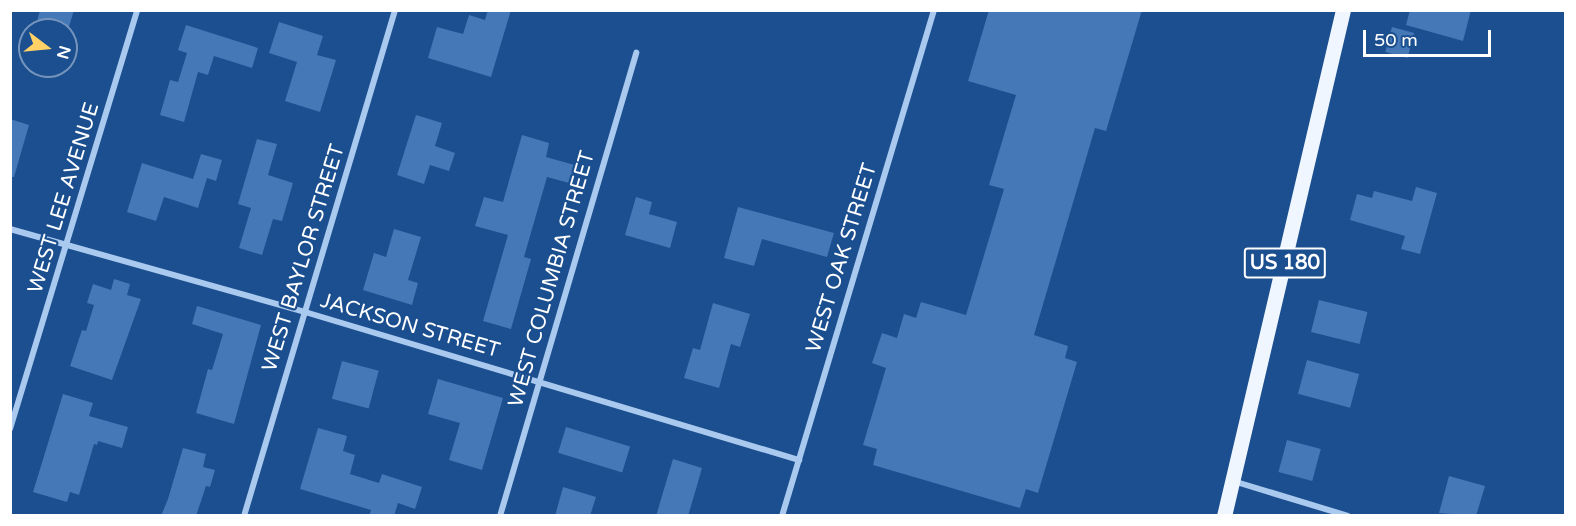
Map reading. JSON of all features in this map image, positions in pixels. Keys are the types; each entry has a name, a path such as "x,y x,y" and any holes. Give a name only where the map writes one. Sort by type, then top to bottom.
{"main road":[{"name":"US 180","path":"1224,516 1343,10"}],"street":[{"name":"WEST LEE AVENUE","path":"10,429 68,246 137,10"},
{"name":"WEST BAYLOR STREET","path":"244,516 395,10"},
{"name":"WEST OAK STREET","path":"782,516 934,10"},
{"name":"WEST COLUMBIA STREET","path":"500,516 636,53"},
{"name":"JACKSON STREET","path":"10,229 304,312 799,460"},
{"path":"1233,481 1348,516"}],"building":[{"path":"40,10 74,10 72,18 38,18"},
{"path":"488,10 511,10 491,77 428,58 437,27 463,34 469,15 485,20"},
{"path":"989,10 1142,10 1106,131 1095,128 1034,335 1068,346 1065,358 1077,362 1038,493 1026,489 1020,508 873,465 877,449 863,445 886,368 872,363 882,333 897,338 904,314 916,318 921,302 966,315 1004,189 989,185 1016,95 968,81"},
{"path":"1410,10 1471,10 1463,41 1406,25"},
{"path":"279,22 323,36 317,55 336,60 320,112 285,101 297,62 269,53"},
{"path":"186,25 258,48 252,68 214,56 208,75 198,72 184,122 160,115 170,80 178,82 187,53 178,50"},
{"path":"1392,27 1414,33 1407,58 1385,52"},
{"path":"416,115 442,123 435,146 455,153 449,171 430,165 424,184 397,175"},
{"path":"10,119 29,125 14,177 10,177"},
{"path":"522,135 549,143 546,157 578,166 573,184 547,177 524,257 531,259 511,329 483,321 508,235 475,226 484,197 503,202"},
{"path":"257,139 277,144 268,175 293,183 282,221 273,219 262,255 239,248 251,208 238,204"},
{"path":"201,154 222,160 216,181 207,178 198,208 164,197 156,221 127,212 142,163 193,179"},
{"path":"1416,187 1437,193 1420,254 1401,249 1405,236 1350,220 1357,194 1372,198 1374,191 1412,201"},
{"path":"636,197 652,202 649,214 677,222 670,248 625,235"},
{"path":"738,207 834,233 827,257 762,239 754,266 724,258"},
{"path":"394,229 421,237 408,280 418,283 412,305 363,290 374,253 386,257"},
{"path":"114,279 130,284 127,295 141,299 112,380 70,366 82,330 86,331 94,305 87,303 93,284 111,290"},
{"path":"1319,300 1368,312 1360,344 1311,332"},
{"path":"713,303 750,314 740,347 731,344 719,388 684,378 693,348 700,350"},
{"path":"197,306 261,325 234,424 196,413 208,369 212,370 223,334 192,324"},
{"path":"1307,360 1359,374 1350,408 1298,394"},
{"path":"342,361 379,371 369,409 332,399"},
{"path":"438,379 503,398 482,470 449,460 460,423 428,414"},
{"path":"63,394 93,403 89,416 128,427 122,448 98,441 97,445 94,444 79,495 70,492 67,502 33,492"},
{"path":"566,427 630,447 622,472 558,453"},
{"path":"318,428 347,436 343,451 355,455 350,474 379,483 382,474 422,487 415,509 398,503 394,516 369,516 371,510 300,489"},
{"path":"1287,440 1321,449 1312,481 1278,472"},
{"path":"183,448 206,454 203,467 215,470 210,487 206,486 196,516 161,516 168,499"},
{"path":"673,459 702,468 688,516 656,516"},
{"path":"1449,476 1485,486 1476,516 1439,513"},
{"path":"563,487 596,497 590,516 555,516"}]}
